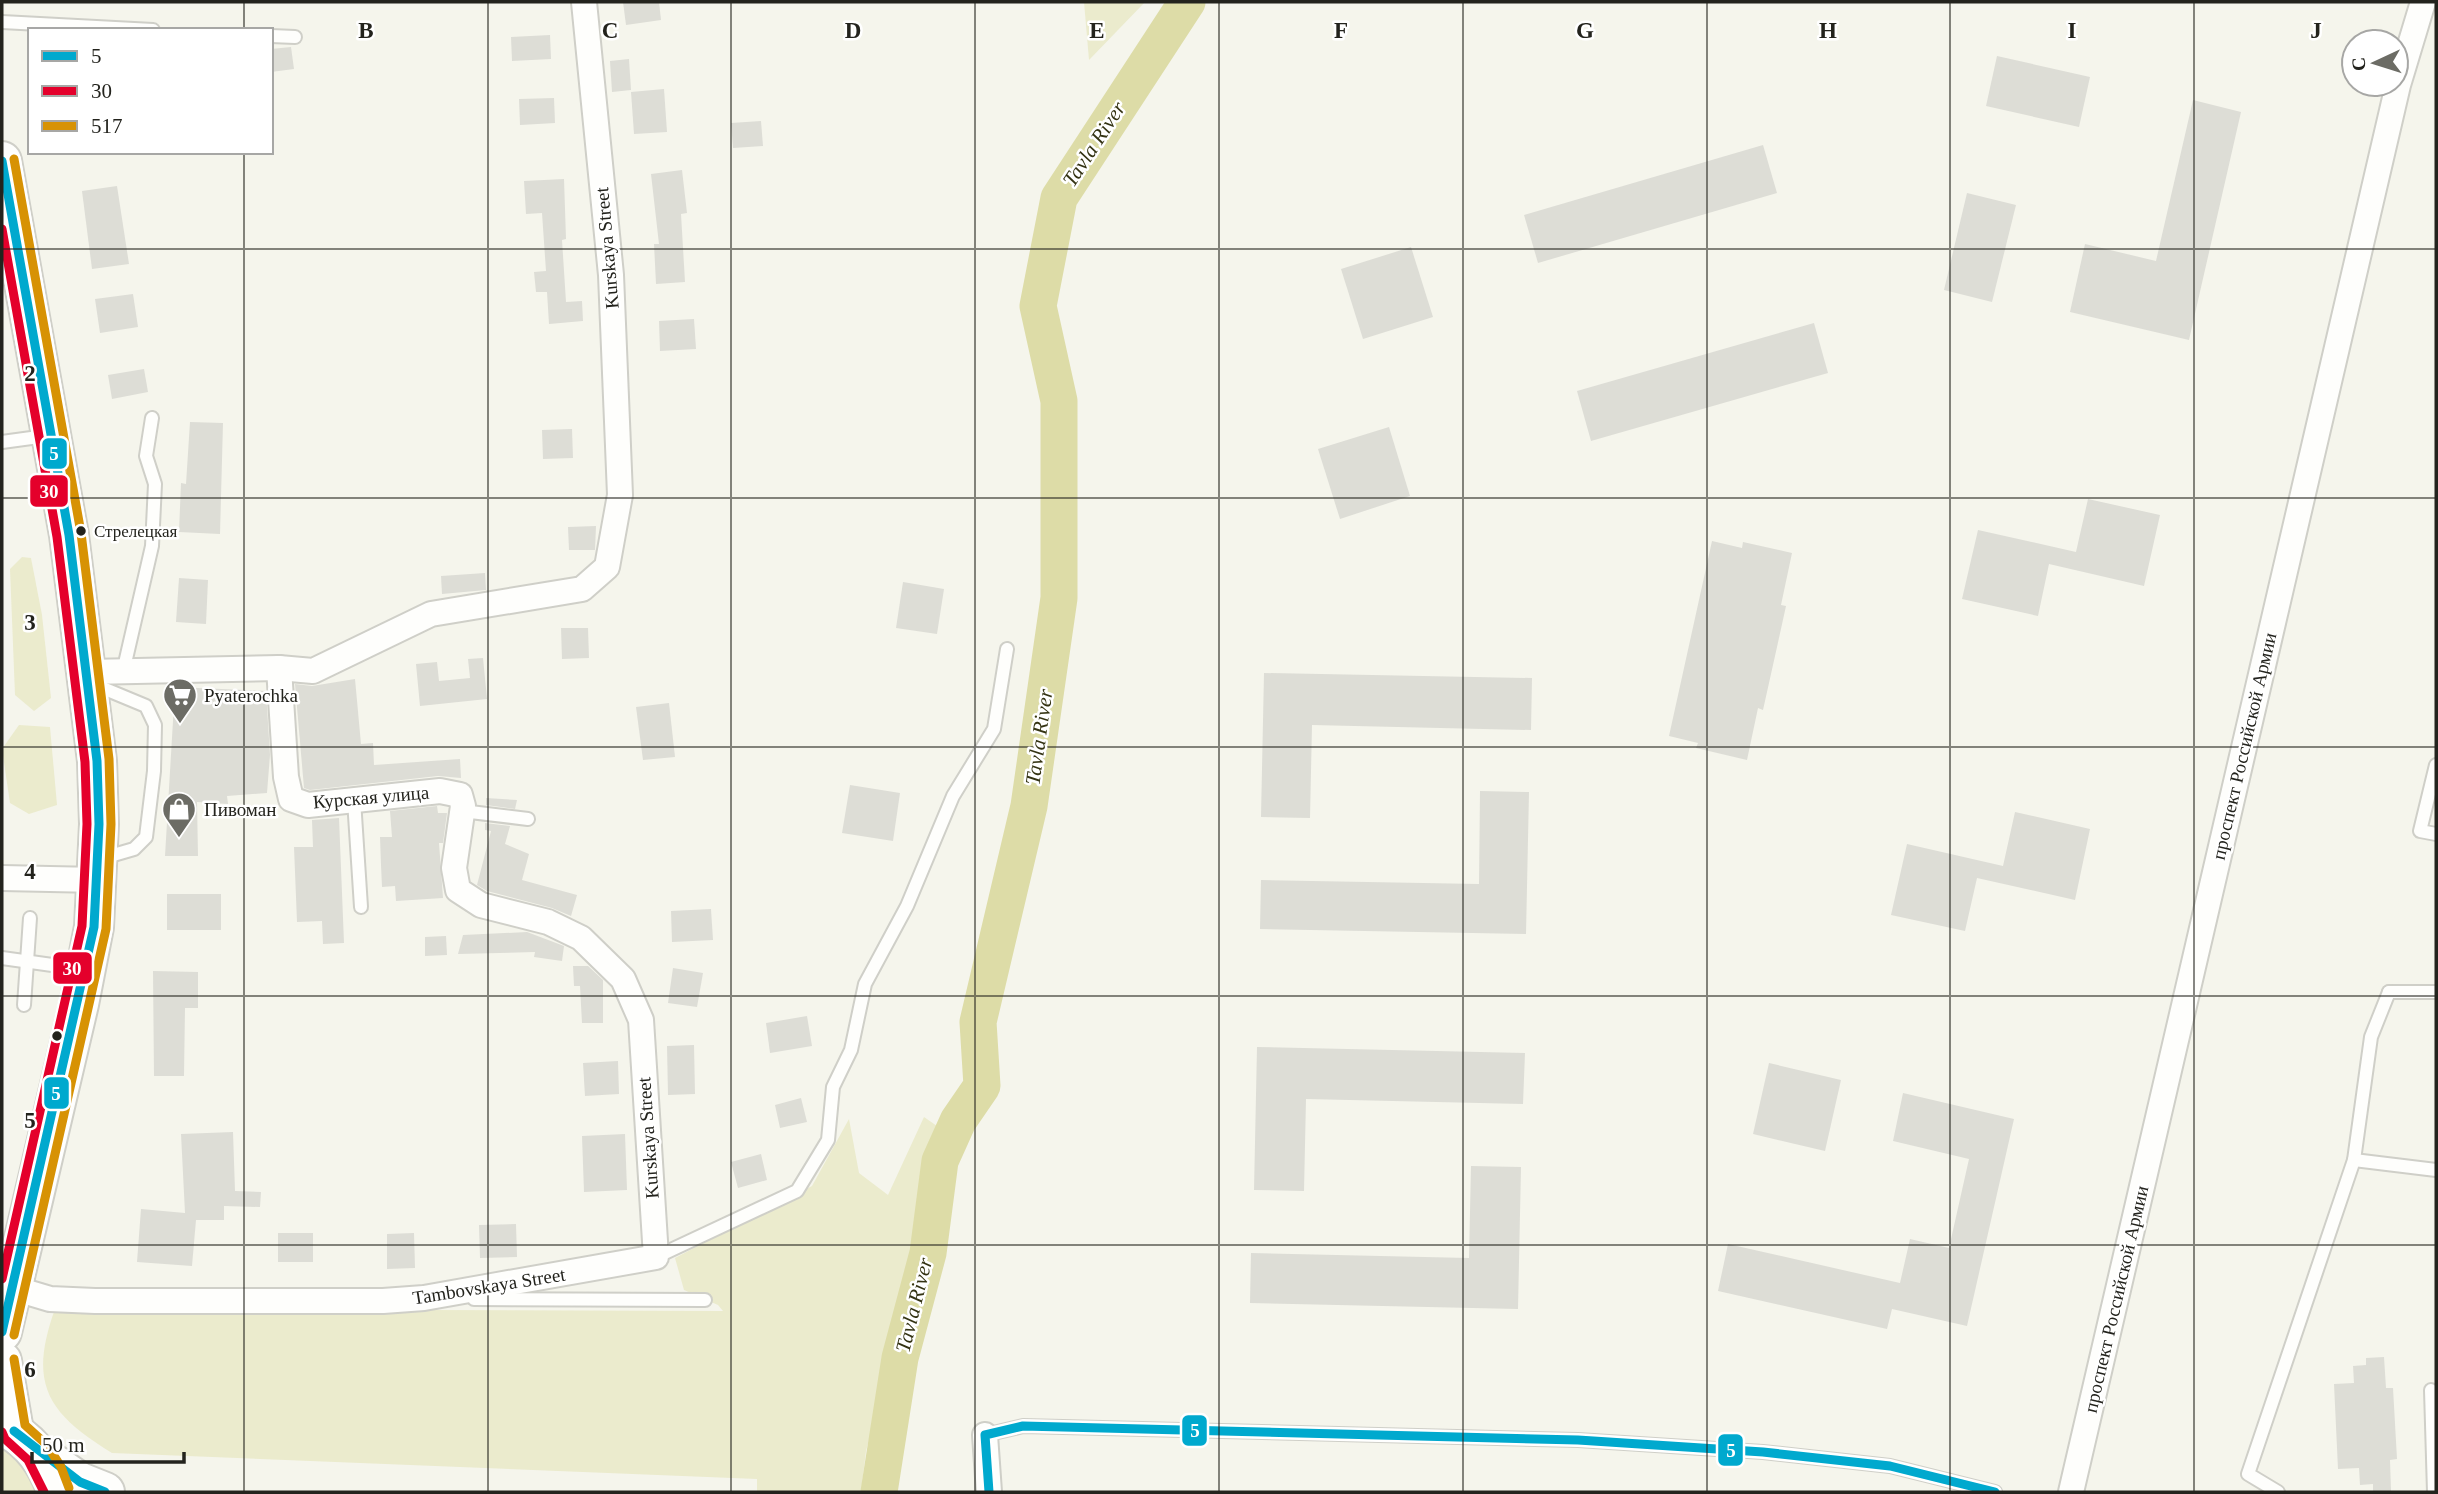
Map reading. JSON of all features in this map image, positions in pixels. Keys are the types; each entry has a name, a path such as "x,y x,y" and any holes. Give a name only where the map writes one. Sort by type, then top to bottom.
{"main road":[{"path":"2,161 69,535 100,675 97,761 98,870 86,970 2,1332"},
{"path":"2,1361 17,1436 50,1472 57,1492"},
{"path":"17,1436 80,1482 105,1492"}],"street":[{"name":"Kurskaya Street","path":"279,668 313,671 431,614 582,589 607,567 620,495 611,275 584,2"},
{"name":"проспект Российской Армии","path":"2071,1492 2398,85 2423,2"},
{"path":"100,675 279,668"},
{"name":"Курская улица","path":"279,668 286,777 291,799 307,805 440,791 460,795 463,811"},
{"name":"Kurskaya Street","path":"463,811 454,869 458,890 481,905 548,922 581,938 623,979 641,1020 656,1257"},
{"path":"2,878 98,870"},
{"name":"Tambovskaya Street","path":"13,1289 50,1299 95,1301 383,1301 424,1298 656,1257"},
{"path":"985,1435 989,1492"}],"lane":[{"path":"2,22 115,28"},
{"path":"273,36 295,37"},
{"path":"98,870 134,849 146,836 154,771 155,725 146,706 100,675 152,546 155,484 146,456 152,418"},
{"path":"2,442 50,435"},
{"name":"Tambovskaya Street","path":"656,1257 797,1191 828,1140 833,1087 851,1050 865,984 908,906 953,796 994,729 1007,649"},
{"path":"2436,765 2420,831 2436,834"},
{"path":"354,800 361,907"},
{"path":"463,811 528,819"},
{"path":"24,1005 30,918"},
{"path":"2,958 86,970"},
{"path":"2278,1492 2248,1474 2354,1160 2371,1037 2389,992 2436,992"},
{"path":"2354,1160 2436,1170"},
{"path":"424,1298 705,1300"},
{"path":"2431,1390 2434,1492"},
{"path":"985,1435 1023,1426 1578,1440 1763,1452 1890,1466 1995,1492"}],"shaded area":[{"path":"1084,2 1145,2 1089,60"},
{"path":"22,557 31,558 42,615 51,698 34,711 15,695 10,569"},
{"path":"19,725 50,727 57,805 29,814 10,803 2,749"},
{"path":"924,1117 937,1126 912,1268 866,1451 861,1492 757,1492 757,1479 112,1453 72,1424 58,1410 49,1394 44,1377 43,1358 55,1309 723,1311 718,1305 684,1290 675,1258 812,1186 849,1119 859,1173 888,1195"},
{"path":"900,1358 900,1408 893,1476 895,1492 873,1492 890,1394"},
{"path":"2,1442 18,1453 41,1492 2,1492"}],"building":[{"path":"623,2 659,2 661,20 626,25"},
{"path":"550,35 551,59 512,61 511,37"},
{"path":"291,47 294,69 273,72 273,49"},
{"path":"1997,56 2090,77 2079,127 1986,106"},
{"path":"629,59 631,90 612,92 610,61"},
{"path":"664,89 667,132 634,134 631,92"},
{"path":"554,98 555,123 520,125 519,99"},
{"path":"2193,100 2241,112 2189,340 2070,312 2085,244 2156,261"},
{"path":"761,121 763,146 733,148 731,123"},
{"path":"1763,145 1777,193 1538,263 1524,215"},
{"path":"682,170 687,213 681,214 685,282 656,284 654,244 659,244 651,174"},
{"path":"564,179 566,239 562,240 566,302 582,301 583,321 549,324 547,292 536,292 534,272 546,271 542,213 526,214 524,181"},
{"path":"117,186 129,264 92,269 82,191"},
{"path":"1967,193 2016,205 1992,302 1944,290"},
{"path":"1411,247 1433,317 1363,339 1341,269"},
{"path":"133,294 138,327 100,333 95,299"},
{"path":"694,319 696,349 660,351 659,321"},
{"path":"1814,323 1828,373 1591,441 1577,391"},
{"path":"144,369 148,392 112,399 108,375"},
{"path":"190,422 223,423 220,534 179,532 181,483 186,484"},
{"path":"1389,427 1410,496 1340,519 1318,449"},
{"path":"572,429 573,458 543,459 542,430"},
{"path":"2088,499 2160,515 2144,586 2049,564 2038,616 1962,599 1978,530 2076,552"},
{"path":"596,526 595,550 569,550 568,527"},
{"path":"1712,541 1742,548 1743,542 1792,553 1781,605 1786,606 1763,710 1758,708 1747,760 1696,748 1698,743 1669,736"},
{"path":"485,573 486,590 442,594 441,576"},
{"path":"179,578 208,580 206,624 176,622"},
{"path":"903,582 944,589 937,634 896,628"},
{"path":"561,628 588,628 589,658 562,659"},
{"path":"483,658 487,699 420,706 416,664 437,662 439,681 470,678 468,659"},
{"path":"1264,673 1532,678 1531,730 1312,725 1310,818 1261,817"},
{"path":"355,679 361,744 373,743 374,765 460,759 461,778 438,776 310,790 304,788 295,684 312,686"},
{"path":"175,687 266,691 270,755 267,793 227,796 228,804 197,802 198,856 165,856"},
{"path":"669,703 675,757 643,760 636,707"},
{"path":"850,785 900,793 893,841 842,833"},
{"path":"1480,791 1529,792 1526,934 1260,929 1261,880 1479,884"},
{"path":"486,798 517,800 515,809 486,805"},
{"path":"437,806 438,813 447,813 443,843 439,843 443,898 396,901 395,886 382,887 380,837 392,837 390,811"},
{"path":"2015,812 2090,829 2075,900 1977,878 1965,931 1891,915 1907,844 2003,866"},
{"path":"339,818 344,943 323,944 322,921 297,922 294,847 313,847 312,820"},
{"path":"485,823 510,826 505,844 529,854 522,880 577,895 571,916 552,908 487,891 477,885 491,831 485,830"},
{"path":"167,894 221,894 221,930 167,930"},
{"path":"711,909 713,940 672,942 671,911"},
{"path":"527,932 564,946 562,961 534,957 535,952 458,954 463,935"},
{"path":"446,936 447,955 425,956 425,937"},
{"path":"573,966 588,966 603,980 603,1023 582,1023 580,986 574,986"},
{"path":"673,968 703,973 697,1007 668,1003"},
{"path":"153,971 198,972 198,1008 185,1008 184,1076 154,1076"},
{"path":"807,1016 812,1046 770,1053 766,1023"},
{"path":"694,1045 695,1094 668,1095 667,1046"},
{"path":"1257,1047 1525,1053 1523,1104 1306,1099 1304,1191 1254,1190"},
{"path":"618,1061 619,1094 585,1096 583,1063"},
{"path":"1769,1063 1841,1080 1825,1151 1753,1134"},
{"path":"1903,1093 2014,1119 1967,1326 1892,1309 1887,1329 1718,1291 1728,1244 1900,1283 1910,1239 1949,1248 1969,1159 1893,1141"},
{"path":"801,1098 807,1122 780,1128 775,1105"},
{"path":"233,1132 235,1191 261,1192 260,1207 224,1206 224,1220 196,1220 192,1266 137,1262 141,1209 185,1213 181,1134"},
{"path":"625,1134 627,1190 584,1192 582,1136"},
{"path":"761,1154 767,1180 738,1188 731,1162"},
{"path":"1471,1166 1521,1167 1518,1309 1250,1303 1251,1253 1469,1258"},
{"path":"516,1224 517,1257 480,1258 479,1225"},
{"path":"278,1233 313,1233 313,1262 278,1262"},
{"path":"414,1233 415,1268 387,1269 387,1234"},
{"path":"2384,1357 2386,1388 2393,1388 2397,1459 2390,1460 2391,1491 2373,1492 2373,1484 2360,1485 2359,1468 2338,1469 2334,1384 2354,1383 2353,1366 2366,1365 2366,1358"}],"waterway":[{"name":"Tavla River","path":"879,1492 900,1358 928,1253 940,1161 958,1121 982,1086 978,1022 1029,806 1059,598 1059,401 1038,306 1059,198 1187,2"}],"transit line":[{"name":"517","path":"14,159 81,533 109,759 111,824 106,929 14,1335"},
{"name":"5","path":"2,161 69,535 97,761 99,824 94,927 2,1332"},
{"name":"30","path":"2,229 57,537 85,762 87,824 82,926 2,1279"},
{"name":"517","path":"14,1359 25,1425 47,1445 61,1467 69,1488"},
{"name":"5","path":"989,1492 985,1435 1023,1426 1578,1440 1763,1452 1890,1466 1995,1492"},
{"name":"5","path":"14,1431 80,1482 105,1492"},
{"name":"30","path":"2,1432 5,1439 28,1460 44,1492"}],"place":[{"name":"Стрелецкая","path":"81,531"},
{"name":"Pyaterochka","path":"180,725"},
{"name":"Пивоман","path":"179,839"}]}
